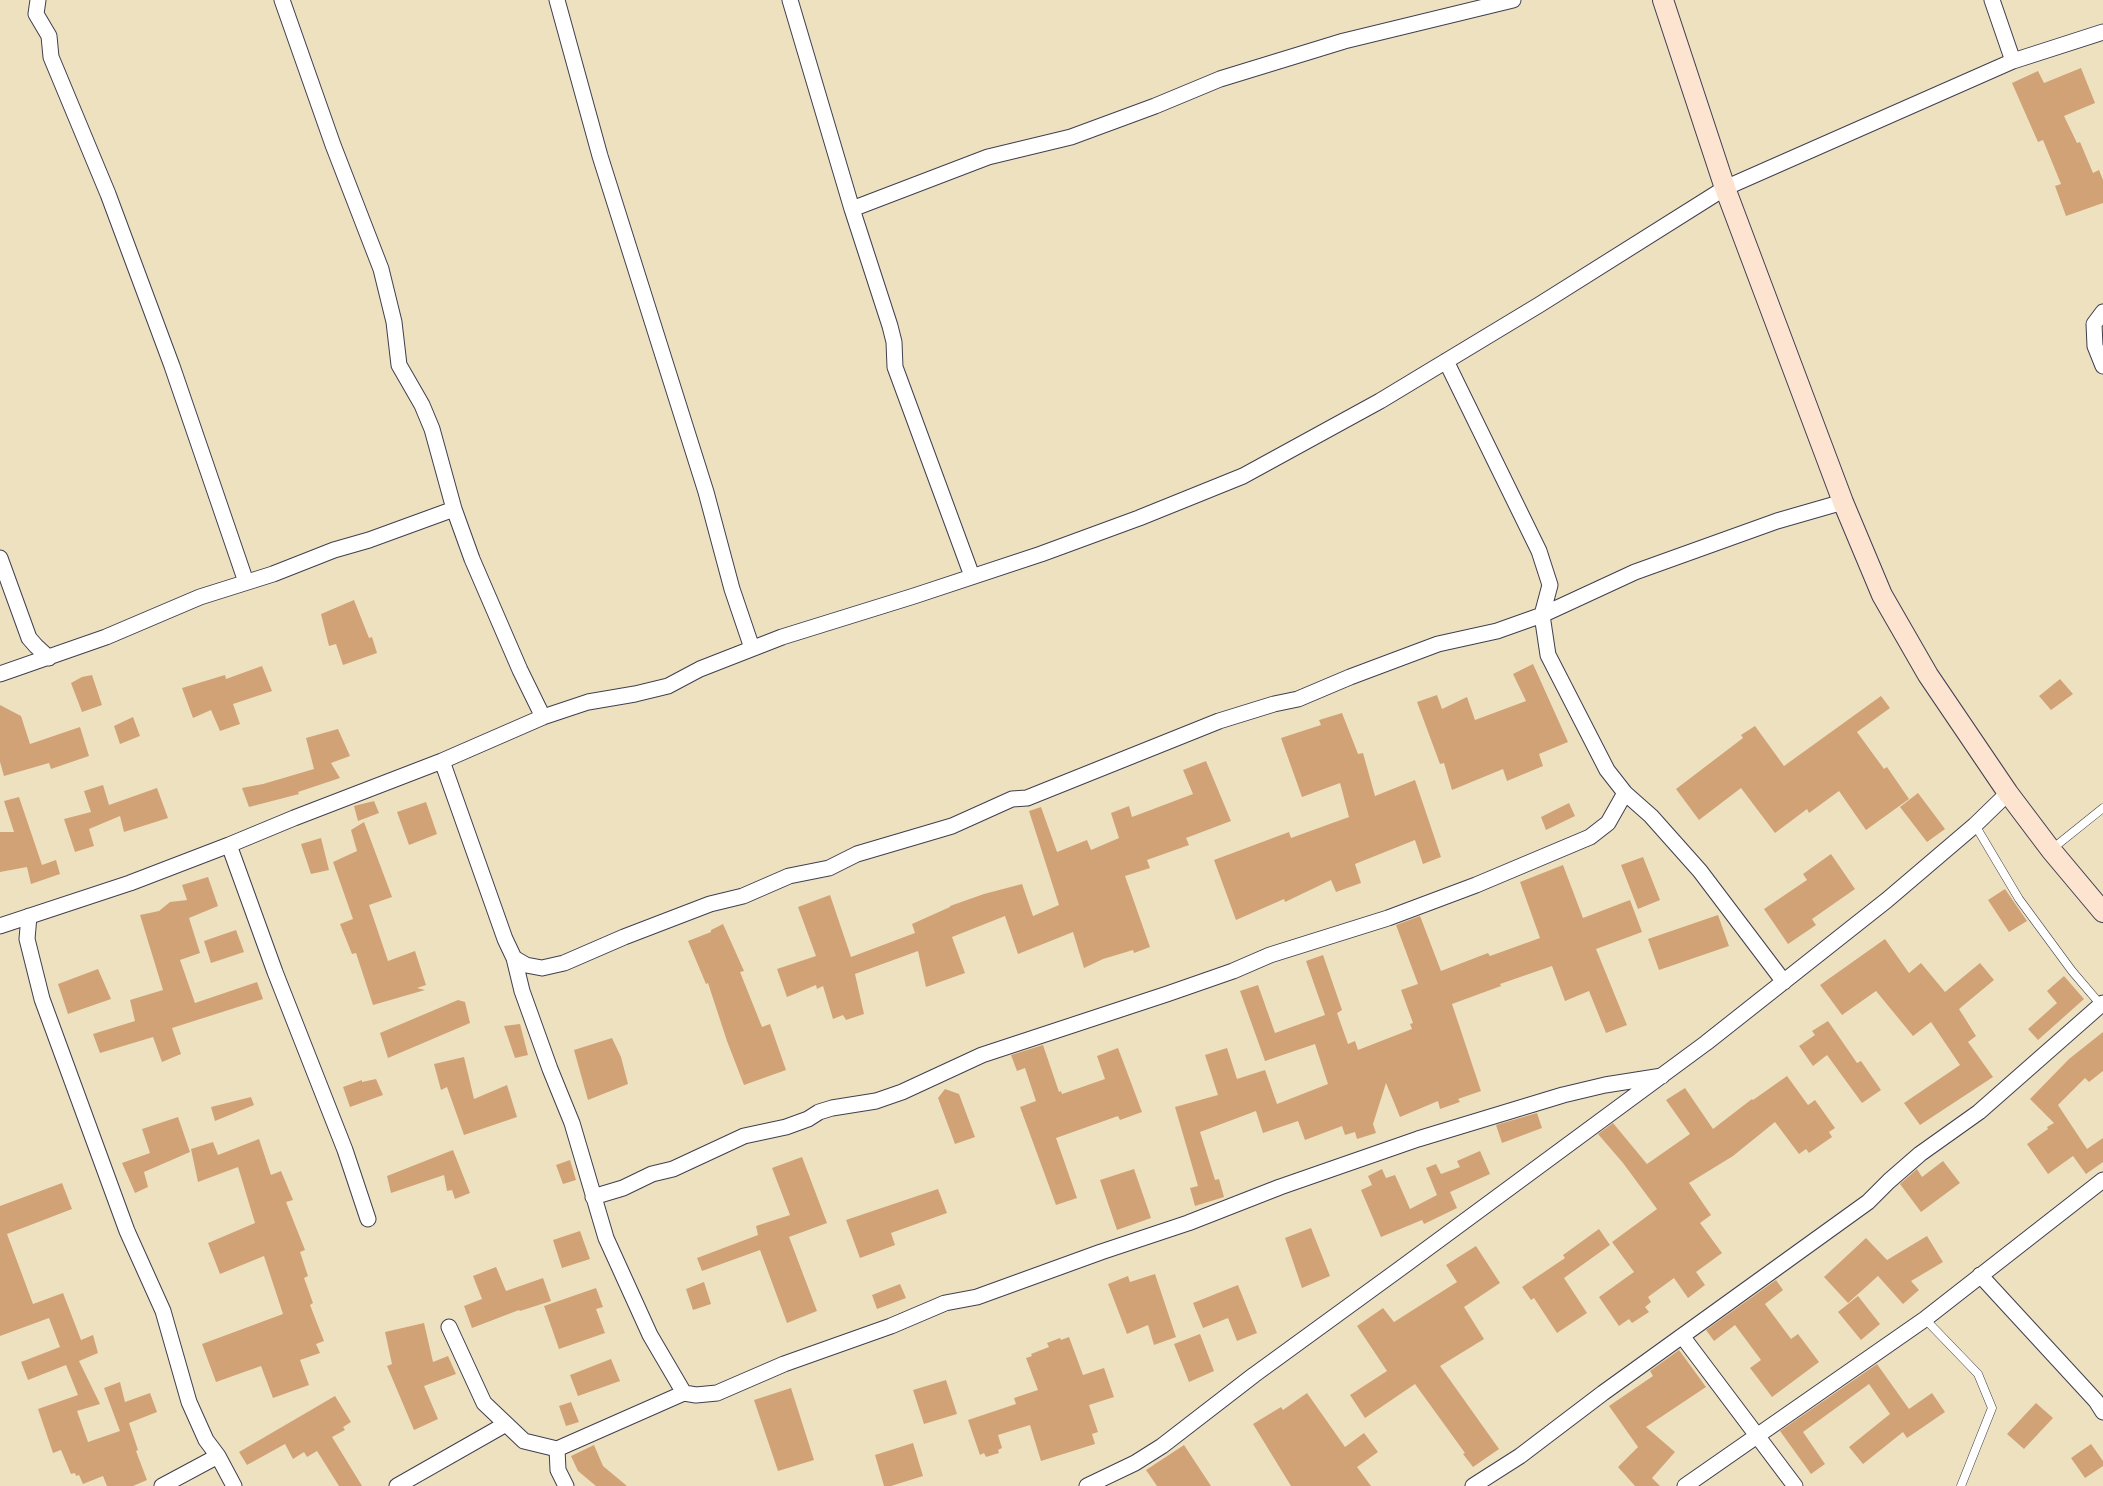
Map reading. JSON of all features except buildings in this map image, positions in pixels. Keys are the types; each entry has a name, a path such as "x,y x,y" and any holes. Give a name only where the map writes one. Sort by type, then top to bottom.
{"street":[{"path":"38,0 36,14 49,36 51,57 108,194 172,366 246,582"},
{"path":"282,0 335,152 381,269 394,322 399,365 422,404 432,429 454,510 472,558 509,644 544,717"},
{"path":"557,0 600,156 706,492 732,589 752,648"},
{"path":"852,209 978,160 1071,137 1220,79 1344,41 1513,0"},
{"path":"1663,0 1725,188 1843,502 1882,595 1928,675 2008,793 2051,850 2103,912"},
{"path":"1992,0 2013,61"},
{"path":"794,5 852,209 894,342 895,367 972,576"},
{"path":"0,926 130,882 229,845 442,761 544,717 588,702 636,694 668,686 700,669 752,648 972,576 1139,518 1243,476 1380,401 1539,305 1725,188 2013,61 2103,32"},
{"path":"2103,312 2094,324 2095,346 2103,366"},
{"path":"1446,361 1538,551 1550,585 1542,616 1548,655 1607,770 1625,793 1651,816 1700,871 1784,982"},
{"path":"514,958 526,965 542,968 564,964 624,937 710,904 743,896 789,876 829,868 857,854 952,826 1012,799 1027,798 1219,721 1274,704 1298,699 1438,644 1497,631 1542,616 1635,572 1777,522 1843,502"},
{"path":"0,674 106,637 200,597 272,574 334,550 369,540 454,510"},
{"path":"0,558 29,638 49,658"},
{"path":"442,761 505,939 514,958 522,990 546,1060 572,1123 606,1238 650,1335 684,1393"},
{"path":"594,1197 623,1188 652,1174 673,1169 744,1136 786,1127 808,1119 819,1112 876,1101 982,1055 1167,994 1233,971 1270,955 1388,918 1476,885 1590,837 1608,823 1625,793"},
{"path":"1087,1486 1135,1463 1162,1446 1254,1375 1662,1076 1887,900 1975,825 2008,793"},
{"path":"229,845 275,972 345,1150 368,1219"},
{"path":"29,916 27,939 42,999 127,1231 163,1311 189,1402 206,1440 218,1456 234,1486"},
{"path":"1473,1486 1520,1456 1603,1393 1868,1202 1914,1160 1979,1112 2102,1004"},
{"path":"449,1327 484,1403 524,1441 557,1449 684,1393 696,1395 717,1393 784,1364 890,1326 945,1303 977,1297 1188,1223 1280,1187 1418,1139 1563,1095 1605,1085 1662,1076"},
{"path":"1685,1486 1756,1434 1925,1319 2103,1180"},
{"path":"1980,1275 2096,1401 2103,1412"},
{"path":"1682,1336 1796,1486"},
{"path":"398,1486 506,1424"},
{"path":"557,1449 558,1470 566,1486"},
{"path":"162,1486 218,1456"}],"lane":[{"path":"2051,850 2103,808"},
{"path":"1975,825 2020,900 2072,971 2102,1004"},
{"path":"1925,1319 1978,1374 1992,1408 1961,1486"}]}
